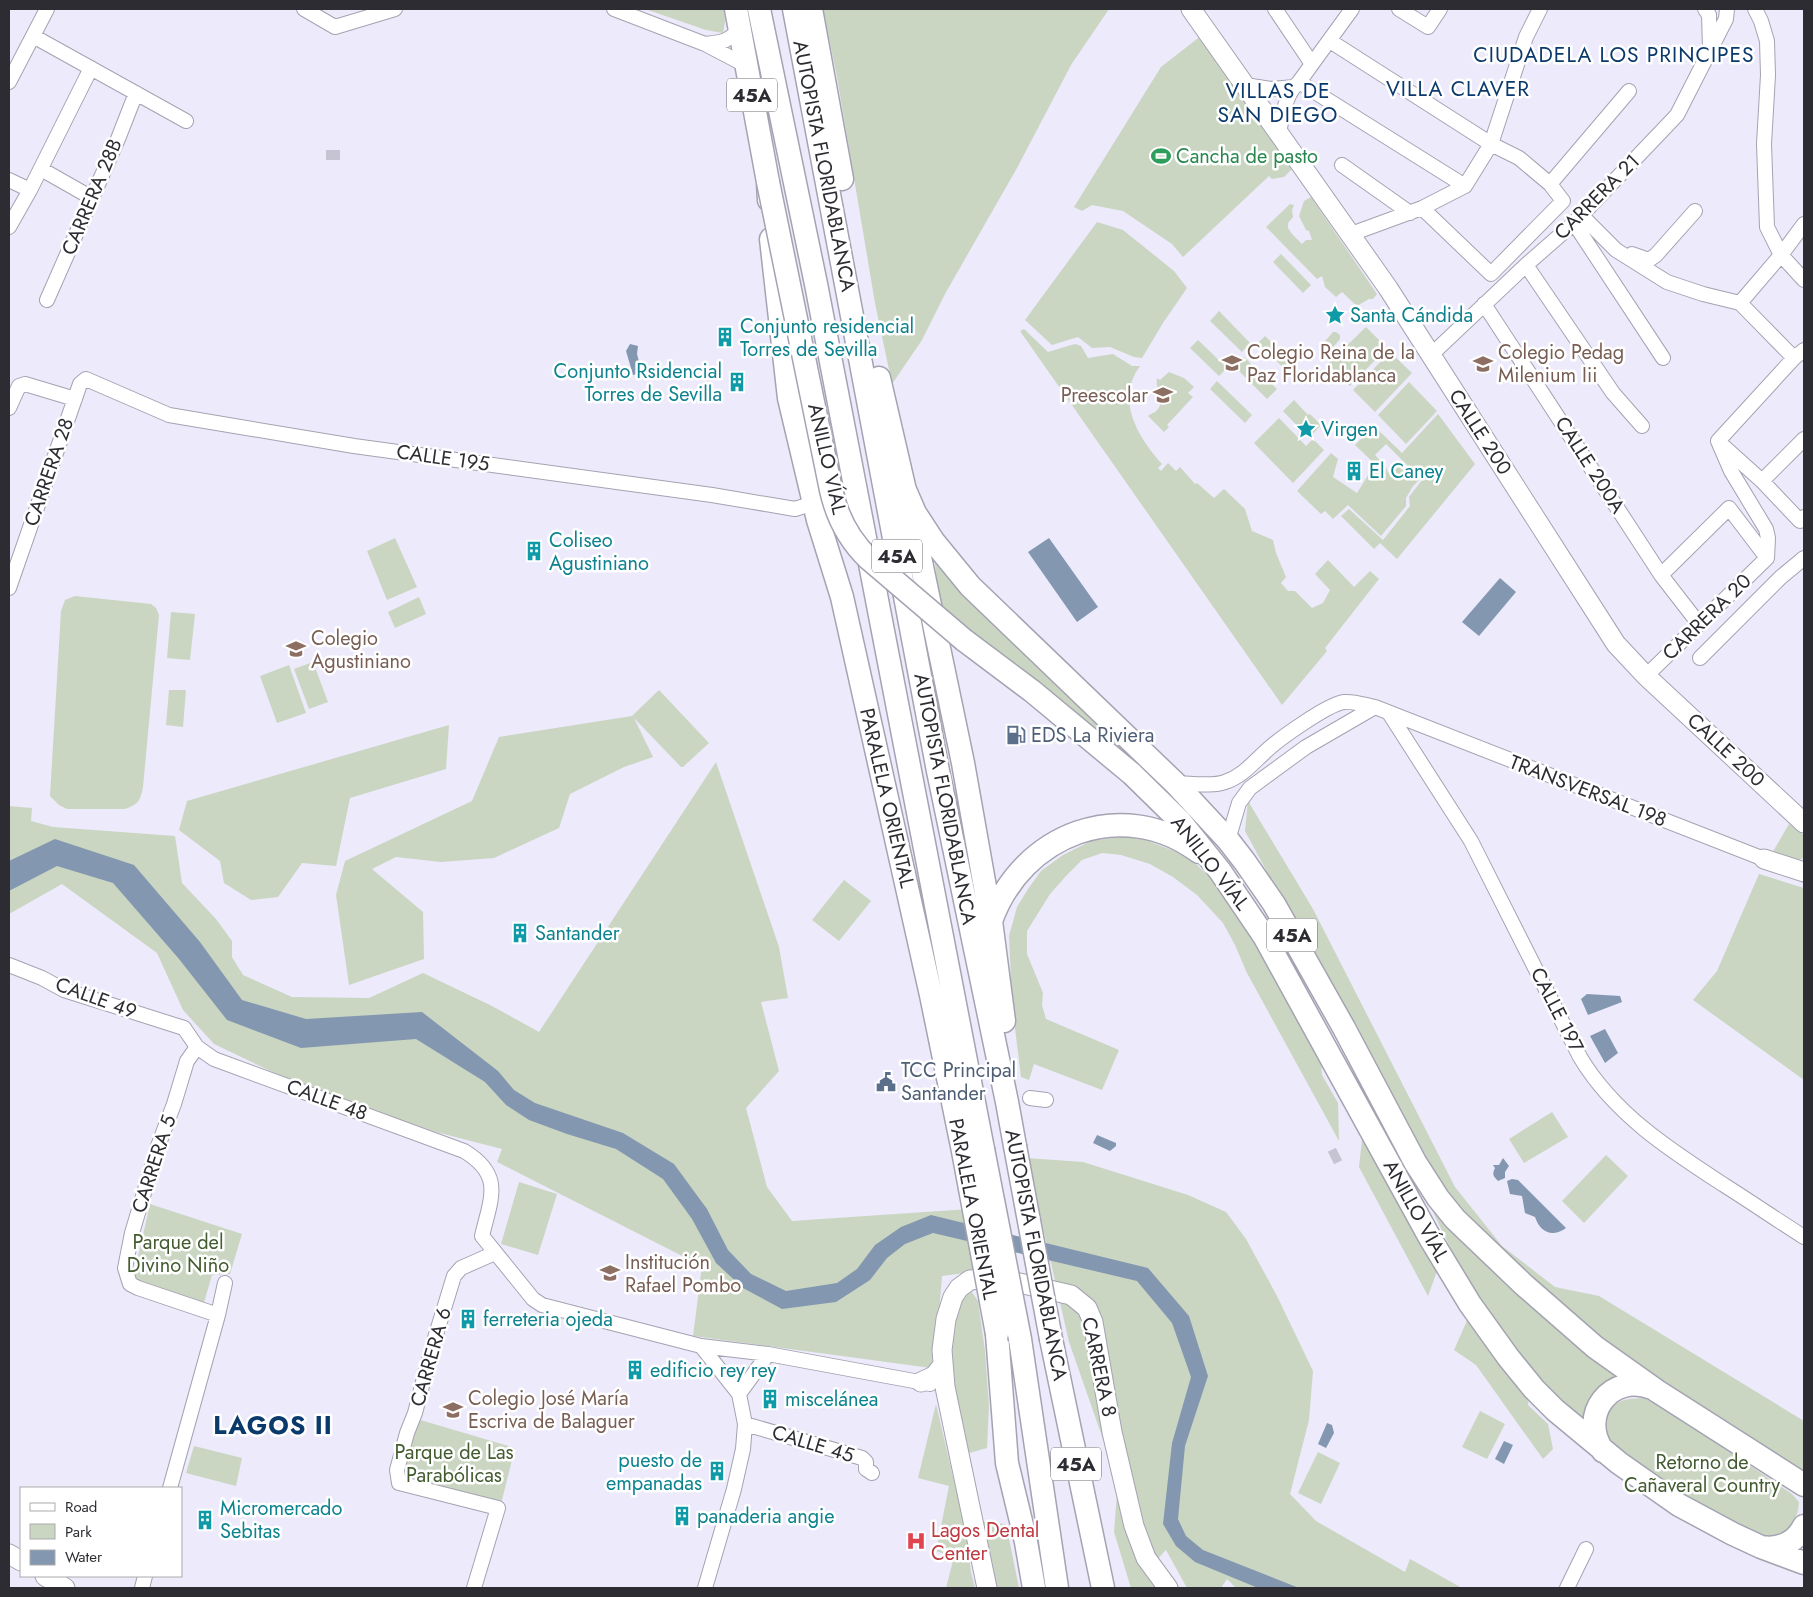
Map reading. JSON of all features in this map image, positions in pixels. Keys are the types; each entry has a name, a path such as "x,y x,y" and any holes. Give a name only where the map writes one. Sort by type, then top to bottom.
{"highway":[{"name":"AUTOPISTA FLORIDABLANCA","path":"759,9 808,245 971,1088 973,1150 1020,1339 1057,1588"},
{"name":"AUTOPISTA FLORIDABLANCA","path":"794,9 938,771 1007,1102 1051,1339 1103,1588"},
{"name":"45A","path":"811,9 880,387 905,490 962,763 991,921 1005,1031 1007,1102"},
{"name":"PARALELA ORIENTAL","path":"738,18 768,182 769,232 789,398 818,520 842,597 931,995 973,1150 997,1334 1007,1463 1026,1542 1034,1588"},
{"name":"ANILLO VÍAL","path":"768,182 831,490 838,517 851,539 863,554 964,640 1032,691 1132,774 1180,820 1220,871 1264,936 1430,1238 1470,1304 1508,1357 1534,1389 1555,1410 1603,1450 1640,1479 1678,1504 1726,1531 1761,1547 1804,1562"},
{"name":"ANILLO VÍAL","path":"905,490 915,513 934,542 970,586 1175,782 1228,840 1262,884 1344,1028 1414,1162 1438,1198 1484,1248 1549,1308 1595,1347 1657,1391 1797,1481 1804,1493"},
{"path":"991,921 1006,888 1029,861 1058,841 1092,829 1128,826 1155,831 1184,842 1197,850 1220,871"},
{"path":"931,995 971,1088"},
{"path":"1603,1450 1595,1434 1594,1422 1599,1405 1606,1395 1616,1388 1634,1384 1646,1386 1657,1391"},
{"path":"1761,1547 1775,1548 1788,1544 1804,1526"}],"main road":[{"name":"CALLE 200","path":"1191,9 1388,288 1616,644 1646,676 1804,823"},
{"path":"1764,859 1804,872"},
{"name":"CARRERA 8","path":"987,1588 945,1387 942,1350 946,1319 953,1297 959,1288 970,1280 991,1278 1071,1295 1087,1308 1093,1322 1112,1432 1134,1526 1146,1558 1168,1588"},
{"path":"921,1382 934,1376 943,1365"},
{"path":"9,1554 20,1560"},
{"path":"47,1577 64,1588"}],"street":[{"path":"9,82 47,9"},
{"path":"304,9 335,27 395,9"},
{"path":"614,9 705,44 747,66"},
{"path":"1275,9 1312,64"},
{"path":"1279,132 1285,106 1296,85 1352,9"},
{"path":"1399,9 1428,28 1440,9"},
{"path":"1351,234 1416,210 1466,186 1491,144 1526,37 1540,9"},
{"name":"CARRERA 21","path":"1431,355 1577,219 1677,115 1710,49 1709,15 1705,9"},
{"path":"1710,49 1726,19 1728,9"},
{"path":"1755,9 1767,41 1768,75 1764,144 1767,227 1781,255 1804,280"},
{"path":"705,44 725,42 732,38 738,18"},
{"path":"34,36 186,121"},
{"path":"1330,41 1491,144 1519,158 1550,184 1563,201 1490,274 1416,210 1342,165"},
{"path":"9,228 41,169 91,68"},
{"path":"1245,85 1272,88 1296,85 1466,186"},
{"path":"1550,184 1628,91"},
{"name":"CARRERA 28B","path":"47,300 136,93"},
{"path":"41,169 92,198"},
{"path":"9,180 30,190"},
{"path":"1616,250 1650,260 1695,211"},
{"path":"1577,219 1616,250 1667,282 1703,294 1740,303 1799,354 1718,441"},
{"path":"1577,219 1663,358"},
{"path":"1740,303 1781,255 1804,224"},
{"path":"1526,265 1613,393 1642,426"},
{"name":"CALLE 200A","path":"1484,304 1661,575 1699,624"},
{"name":"CALLE 195","path":"80,384 86,379 169,415 354,446 703,494 795,509 814,502"},
{"path":"9,408 19,386 25,384 75,399"},
{"name":"CARRERA 28","path":"9,588 80,384"},
{"path":"1762,481 1804,439"},
{"path":"1718,441 1762,481 1800,521 1804,517"},
{"path":"1718,441 1731,471 1766,529 1768,558"},
{"path":"1661,575 1728,508 1768,558"},
{"name":"CARRERA 20","path":"1646,676 1768,558"},
{"path":"1700,658 1781,577 1804,558"},
{"name":"TRANSVERSAL 198","path":"1175,782 1225,782 1244,772 1270,746 1304,723 1335,705 1344,702 1355,703 1374,707 1764,859 1804,866"},
{"path":"1228,840 1239,803 1250,788 1306,747 1374,707"},
{"name":"CALLE 197","path":"1389,713 1472,840 1580,1057 1601,1086 1615,1102 1662,1144 1804,1237"},
{"name":"CALLE 49","path":"9,965 42,978 64,990 184,1028"},
{"name":"CALLE 48","path":"184,1028 197,1047 214,1059 464,1151 479,1160 491,1181 492,1196 482,1236 495,1253"},
{"name":"CARRERA 5","path":"197,1047 187,1061 174,1104 158,1146 132,1233 126,1268 130,1284 218,1315"},
{"path":"1030,1098 1046,1100"},
{"path":"495,1253 533,1298 542,1305 701,1346 768,1354 945,1387"},
{"name":"CARRERA 6","path":"474,1588 498,1508 399,1483 397,1470 454,1276 461,1268 495,1253"},
{"path":"170,1487 218,1315 225,1282"},
{"path":"701,1346 739,1394 746,1424 743,1449 734,1489 705,1588"},
{"path":"739,1394 768,1354"},
{"name":"CALLE 45","path":"746,1424 862,1458 866,1462 866,1469 872,1473"},
{"path":"1567,1588 1586,1549"}],"green space":[{"path":"645,9 724,9 725,22 723,33 706,30"},
{"path":"823,9 1109,9 1071,65 1017,168 945,294 922,340 892,384 875,303 837,77"},
{"path":"1202,35 1292,169 1284,177 1272,179 1269,176 1183,257 1172,244 1123,211 1092,205 1082,211 1074,207 1161,67"},
{"path":"1311,197 1377,294 1373,299 1369,299 1357,306 1342,292 1336,297 1325,287 1322,276 1317,279 1266,227 1290,204 1294,205 1292,210 1293,217 1288,223 1288,228 1302,244 1306,240 1312,240 1309,231 1306,230 1299,216 1304,201"},
{"path":"1097,222 1123,230 1174,271 1187,288 1142,358 1134,357 1110,347 1092,348 1078,337 1052,345 1025,320"},
{"path":"1281,254 1311,285 1303,293 1273,262"},
{"path":"1219,311 1250,343 1242,352 1210,321"},
{"path":"1366,327 1387,348 1350,386 1328,364"},
{"path":"1024,329 1048,352 1075,344 1081,346 1088,358 1113,354 1132,366 1140,366 1133,379 1130,405 1138,430 1162,464 1158,468 1161,471 1168,463 1176,471 1180,467 1195,484 1197,483 1214,498 1224,489 1245,509 1252,531 1273,540 1286,577 1281,583 1288,591 1295,591 1312,608 1323,603 1330,590 1315,574 1328,560 1354,587 1370,571 1379,579 1325,648 1327,651 1282,705 1020,331"},
{"path":"1333,332 1340,335 1340,339 1328,353 1324,354 1321,346"},
{"path":"1265,336 1298,368 1291,375 1258,343"},
{"path":"1198,340 1227,368 1219,376 1190,348"},
{"path":"1390,352 1412,373 1375,412 1353,390"},
{"path":"1244,357 1277,389 1267,399 1235,367"},
{"path":"1169,372 1184,378 1194,387 1188,393 1193,397 1167,425 1169,427 1164,432 1148,416 1160,406 1157,378 1160,380"},
{"path":"1217,381 1252,415 1245,423 1210,389"},
{"path":"1409,382 1437,411 1406,444 1378,415"},
{"path":"1294,400 1321,425 1309,438 1283,411"},
{"path":"1438,414 1475,464 1397,559 1380,543 1374,549 1341,516 1349,509 1383,540 1410,506 1409,497 1422,480 1386,444 1375,455 1386,467 1388,473 1400,461 1419,480 1406,498 1406,506 1381,536 1348,505 1333,519 1325,511 1321,514 1297,491 1331,453 1338,459 1333,477 1357,493 1375,464 1355,445 1374,426 1402,453"},
{"path":"1279,418 1306,446 1313,439 1324,450 1293,483 1254,443"},
{"path":"395,538 417,587 387,600 367,551"},
{"path":"934,555 1202,821 1197,828 939,603"},
{"path":"75,596 151,604 156,608 159,615 143,787 138,801 125,809 67,809 59,805 50,796 61,611 65,600"},
{"path":"419,597 426,614 395,628 388,612"},
{"path":"171,612 195,614 190,660 167,658"},
{"path":"313,662 328,702 309,709 294,669"},
{"path":"289,665 306,713 277,723 260,676"},
{"path":"169,690 186,690 183,727 166,725"},
{"path":"659,690 709,743 681,767 634,718 653,757 624,767 570,794 559,828 494,858 441,862 396,857 372,869 423,912 424,959 349,985 336,895 345,861 472,801 499,737 632,716"},
{"path":"449,725 446,769 350,798 336,866 302,863 278,897 251,900 224,883 220,861 179,830 187,801"},
{"path":"716,762 779,947 788,998 761,1002 779,1071 746,1108 767,1187 792,1221 984,1208 996,1269 942,1276 931,1368 693,1336 702,1266 497,1162 502,1149 436,1132 308,1089 214,1044 183,1010 157,953 62,884 9,914 9,806 32,808 31,821 53,827 175,836 182,883 216,919 232,941 232,957 243,975 292,997 369,998 423,973 492,1006 539,1032"},
{"path":"1248,801 1313,909 1455,1187 1502,1246 1555,1287 1599,1296 1804,1421 1804,1475 1614,1354 1448,1199 1404,1127 1245,831"},
{"path":"1789,824 1804,835 1804,858 1795,861 1771,855"},
{"path":"1138,837 1174,851 1193,861 1222,889 1256,933 1320,1049 1322,1075 1338,1103 1339,1141 1247,973 1223,923 1197,895 1173,877 1150,864 1121,855 1102,853 1082,860 1050,894 1027,931 1027,954 1043,993 1042,1005 1046,1019 1119,1050 1102,1090 1034,1064 1029,1080 1021,1077 1012,1004 1009,936 1017,907 1041,871 1063,855 1091,841"},
{"path":"1759,874 1804,888 1804,1080 1693,1000 1717,971"},
{"path":"844,880 871,901 839,941 812,920"},
{"path":"1552,1112 1568,1137 1524,1163 1509,1139"},
{"path":"1363,1130 1439,1266 1428,1296 1359,1167"},
{"path":"1606,1155 1628,1176 1584,1223 1562,1201"},
{"path":"1027,1158 1083,1162 1188,1195 1226,1212 1246,1239 1277,1296 1313,1371 1309,1420 1290,1494 1316,1521 1405,1572 1410,1559 1462,1588 1236,1588 1227,1579 1221,1588 1187,1588 1166,1550 1148,1569 1158,1588 1131,1588 1114,1532 1117,1493 1111,1462 1069,1342"},
{"path":"519,1182 557,1194 538,1255 501,1244"},
{"path":"1428,1202 1623,1378 1596,1395 1586,1406 1581,1424 1546,1392 1482,1302 1454,1255"},
{"name":"Parque del Divino Niño","path":"150,1204 242,1234 230,1274 212,1275 203,1306 133,1279"},
{"path":"969,1288 978,1301 985,1351 989,1406 987,1448 966,1454 947,1344 955,1306"},
{"path":"1469,1316 1529,1396 1528,1405 1548,1424 1553,1449 1543,1459 1476,1365 1454,1350"},
{"name":"Retorno de Cañaveral Country","path":"1643,1398 1663,1407 1792,1494 1799,1502 1795,1518 1787,1530 1779,1538 1765,1537 1733,1529 1609,1446 1603,1417 1612,1407 1620,1402"},
{"path":"936,1404 966,1532 975,1588 946,1588 954,1557 936,1551 949,1486 918,1478"},
{"path":"1480,1411 1505,1424 1487,1459 1462,1447"},
{"name":"Parque de Las Parabólicas","path":"417,1419 515,1448 501,1504 402,1478"},
{"path":"194,1446 242,1458 236,1486 186,1473"},
{"path":"1318,1452 1340,1463 1321,1504 1298,1493"},
{"path":"977,1521 1006,1524 1019,1588 993,1588"}],"water":[{"path":"630,344 638,346 637,354 642,373 633,375 626,351"},
{"path":"1049,538 1098,607 1077,622 1028,552"},
{"path":"1500,578 1516,592 1479,636 1462,622"},
{"path":"55,839 134,865 200,942 242,1000 306,1019 422,1012 498,1071 514,1090 535,1103 623,1133 674,1164 707,1209 728,1250 751,1274 786,1291 837,1283 857,1269 875,1245 901,1227 931,1215 1148,1268 1189,1316 1208,1376 1185,1446 1178,1519 1186,1536 1203,1550 1299,1588 1258,1588 1195,1562 1176,1546 1163,1524 1172,1443 1191,1377 1172,1323 1137,1281 933,1233 905,1244 887,1258 870,1280 836,1302 782,1309 743,1288 716,1263 692,1219 663,1179 616,1149 529,1120 506,1105 485,1082 416,1039 301,1048 227,1020 179,959 113,883 57,866 9,891 9,861"},
{"path":"1587,994 1620,996 1622,1002 1588,1015 1581,999"},
{"path":"1605,1029 1618,1053 1605,1063 1590,1036"},
{"path":"1097,1135 1116,1143 1116,1146 1110,1151 1093,1143"},
{"path":"1503,1158 1509,1166 1505,1172 1505,1178 1498,1181 1494,1175 1495,1168 1493,1165 1499,1165"},
{"path":"1512,1179 1518,1180 1566,1228 1556,1233 1543,1230 1535,1217 1525,1213 1522,1196 1510,1194 1507,1181"},
{"path":"1327,1423 1332,1425 1334,1433 1326,1448 1318,1444"},
{"path":"1504,1441 1513,1445 1504,1464 1495,1459"}],"tunnel":[{"path":"333,150 333,160"},
{"path":"1331,1158 1339,1154"}],"place":[{"name":"Cancha de pasto","path":"1161,156"},
{"name":"Santa Cándida","path":"1335,315"},
{"name":"Conjunto residencial Torres de Sevilla","path":"725,337"},
{"name":"Colegio Reina de la Paz Floridablanca","path":"1232,363"},
{"name":"Colegio Pedag Milenium Iii","path":"1483,364"},
{"name":"Conjunto Rsidencial Torres de Sevilla","path":"737,382"},
{"name":"Preescolar","path":"1163,395"},
{"name":"Virgen","path":"1306,429"},
{"name":"El Caney","path":"1354,471"},
{"name":"Coliseo Agustiniano","path":"534,551"},
{"name":"Colegio Agustiniano","path":"296,649"},
{"name":"EDS La Riviera","path":"1016,735"},
{"name":"Santander","path":"520,933"},
{"name":"TCC Principal Santander","path":"886,1082"},
{"name":"Institución Rafael Pombo","path":"610,1273"},
{"name":"ferreteria ojeda","path":"468,1319"},
{"name":"edificio rey rey","path":"635,1370"},
{"name":"miscelánea","path":"770,1399"},
{"name":"Colegio José María Escriva de Balaguer","path":"453,1410"},
{"name":"puesto de empanadas","path":"717,1471"},
{"name":"panaderia angie","path":"682,1516"},
{"name":"Micromercado Sebitas","path":"205,1520"},
{"name":"Lagos Dental Center","path":"916,1541"}],"district":[{"name":"CIUDADELA LOS PRINCIPES","path":"1614,55"},
{"name":"VILLA CLAVER","path":"1458,89"},
{"name":"VILLAS DE SAN DIEGO","path":"1278,103"},
{"name":"LAGOS II","path":"273,1425"}]}
